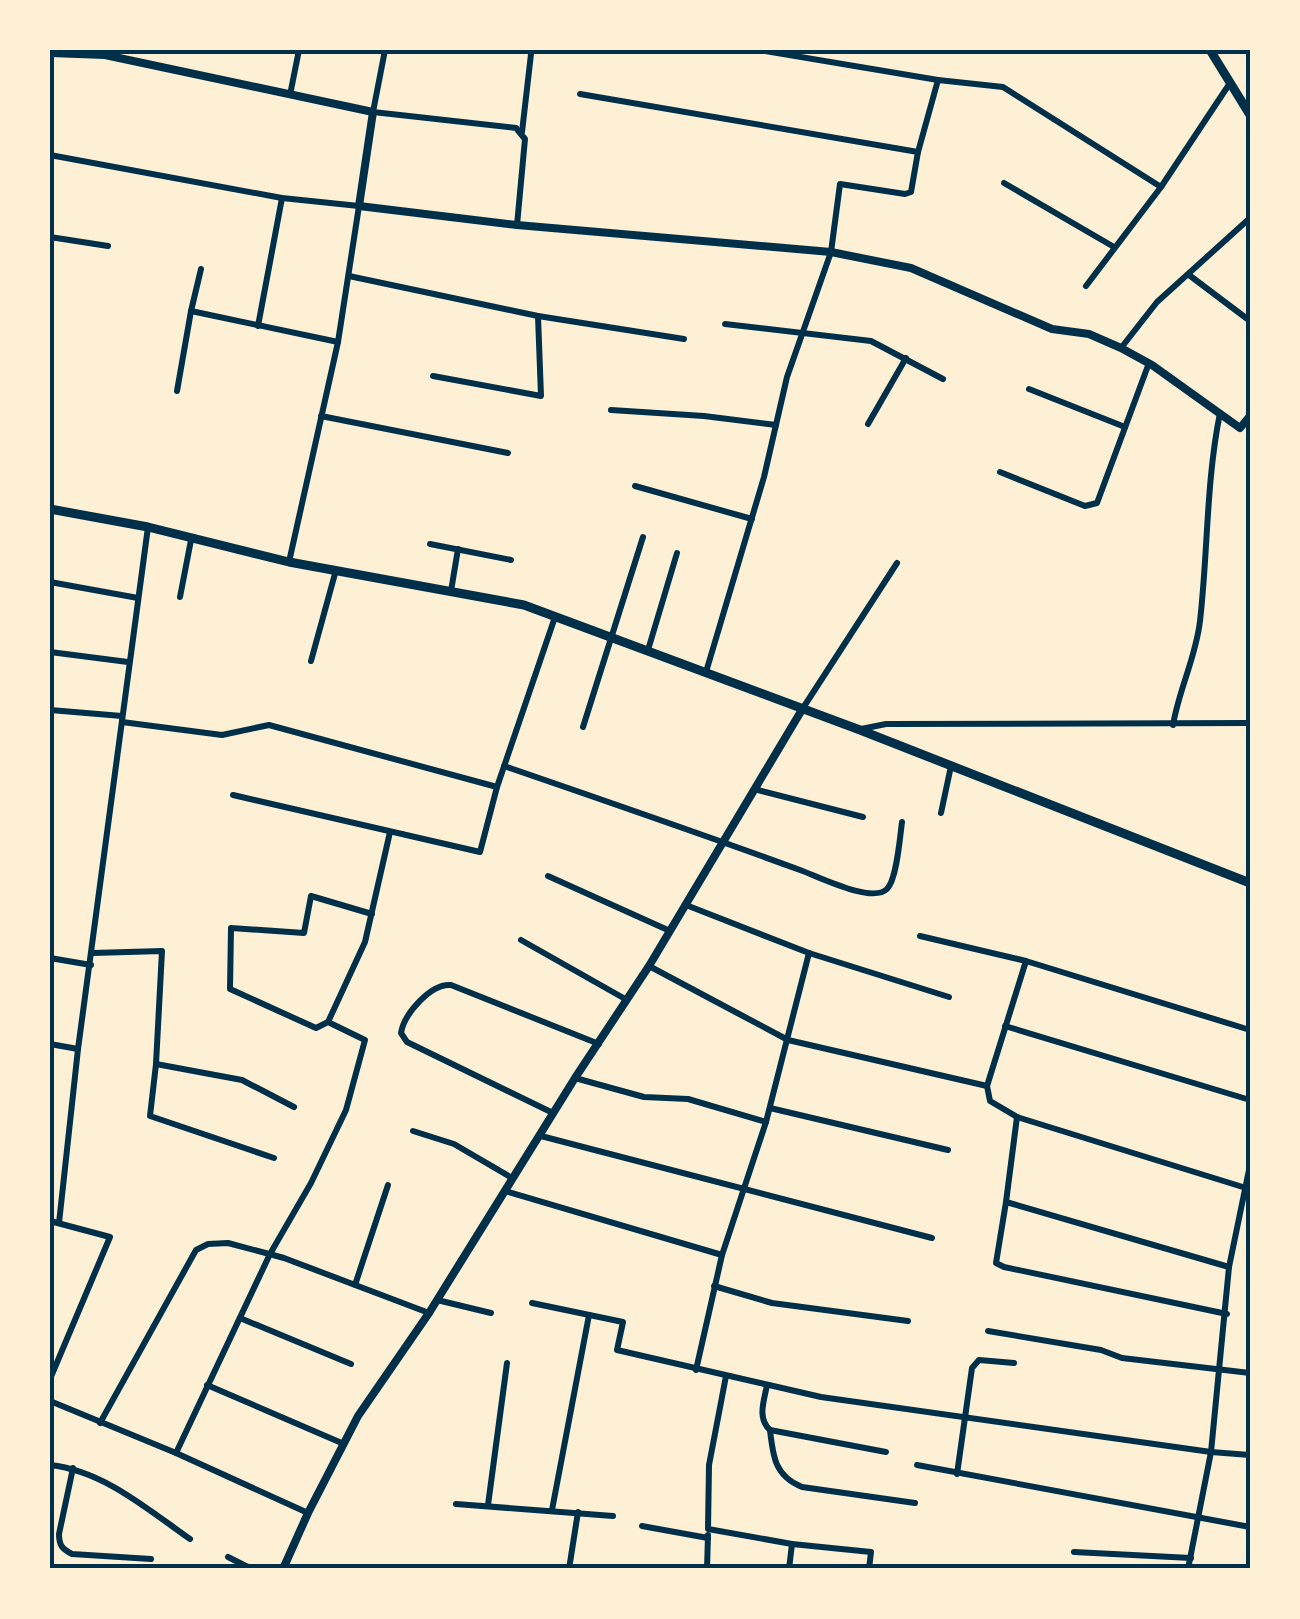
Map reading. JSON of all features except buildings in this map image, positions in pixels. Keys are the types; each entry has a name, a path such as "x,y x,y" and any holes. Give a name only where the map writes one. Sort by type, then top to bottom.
{"main road":[{"path":"1210,50 1250,115"},
{"path":"50,509 289,562 524,604 1250,882"}],"street":[{"path":"290,95 299,50"},
{"path":"289,562 338,342 385,50"},
{"path":"758,50 1004,88 1161,187"},
{"path":"50,53 109,52 372,112 516,128 522,132"},
{"path":"517,225 531,54"},
{"path":"706,672 752,519 788,377 831,252 840,184 911,192 938,80"},
{"path":"1086,286 1161,187 1230,82"},
{"path":"580,94 918,152"},
{"path":"50,155 282,198 517,225 831,252 911,268 1052,330 1089,334 1121,348 1149,363 1240,428 1250,416"},
{"path":"1004,183 1114,246"},
{"path":"258,326 282,198"},
{"path":"1121,348 1157,302 1250,218"},
{"path":"50,237 108,246"},
{"path":"176,391 200,269"},
{"path":"349,276 538,316 684,339"},
{"path":"1188,276 1250,321"},
{"path":"191,311 338,342"},
{"path":"433,376 541,396 538,316"},
{"path":"725,324 871,342 943,379"},
{"path":"868,424 906,358"},
{"path":"1000,472 1086,506 1097,503 1149,363"},
{"path":"1029,389 1125,427"},
{"path":"610,410 776,425"},
{"path":"1173,725 1178,694 1189,670 1200,623 1212,448 1220,414"},
{"path":"322,416 508,454"},
{"path":"635,486 752,519"},
{"path":"50,1378 110,1237 54,1222 148,528"},
{"path":"583,728 614,638 642,537"},
{"path":"180,597 191,540"},
{"path":"430,544 511,560"},
{"path":"451,591 458,549"},
{"path":"648,650 677,553"},
{"path":"285,1564 358,1416 438,1300 649,966 802,708 897,563"},
{"path":"311,662 336,570"},
{"path":"50,582 138,598"},
{"path":"233,795 480,852 504,766 556,616"},
{"path":"50,652 128,662"},
{"path":"50,710 222,735 270,726 497,788"},
{"path":"860,730 886,724 1250,723"},
{"path":"504,766 723,841 834,884 879,892 888,889 893,877 902,822"},
{"path":"941,813 951,766"},
{"path":"754,789 863,816"},
{"path":"372,914 311,896 304,933 231,928 230,989 316,1028 328,1022 365,942 372,914 390,832"},
{"path":"548,876 670,931"},
{"path":"686,905 809,953 949,997"},
{"path":"920,936 1026,961 1250,1030"},
{"path":"522,940 627,1000"},
{"path":"93,953 162,951 150,1116 274,1158"},
{"path":"696,1370 722,1255 766,1122 809,953"},
{"path":"50,958 91,964"},
{"path":"1026,961 988,1086 990,1101 1018,1117 1246,1188"},
{"path":"649,966 788,1040 988,1086"},
{"path":"555,1114 407,1042 401,1033 402,1023 434,988 451,984 599,1044"},
{"path":"176,1453 270,1254 346,1110 365,1040 328,1022"},
{"path":"1005,1026 1250,1100"},
{"path":"50,1044 78,1048"},
{"path":"156,1064 242,1080 294,1107"},
{"path":"575,1078 644,1098 688,1098 766,1122"},
{"path":"770,1108 948,1150"},
{"path":"1018,1117 996,1263 1226,1314"},
{"path":"413,1130 454,1144 512,1178"},
{"path":"541,1136 932,1238"},
{"path":"1188,1569 1211,1452 1229,1268 1250,1165"},
{"path":"355,1285 388,1185"},
{"path":"505,1191 722,1255"},
{"path":"1006,1202 1229,1268"},
{"path":"100,1423 196,1250 208,1244 228,1243 270,1254 429,1314"},
{"path":"714,1286 772,1303 908,1321"},
{"path":"438,1300 491,1313"},
{"path":"532,1303 623,1322 617,1350 696,1370 821,1396 1250,1455"},
{"path":"552,1510 589,1315"},
{"path":"240,1318 351,1364"},
{"path":"988,1331 1101,1350 1122,1358 1250,1373"},
{"path":"957,1474 972,1368 979,1360 1014,1363"},
{"path":"488,1506 507,1363"},
{"path":"707,1569 709,1465 726,1376"},
{"path":"767,1385 762,1415 770,1430 778,1470 787,1481 802,1487 914,1503"},
{"path":"207,1386 344,1444"},
{"path":"50,1401 308,1513"},
{"path":"770,1430 886,1452"},
{"path":"50,1465 73,1468 116,1488 190,1539"},
{"path":"917,1465 1250,1527"},
{"path":"73,1468 59,1534 64,1550 72,1554 152,1559"},
{"path":"456,1504 613,1516"},
{"path":"570,1569 578,1512"},
{"path":"642,1526 871,1552 869,1569"},
{"path":"789,1569 792,1544"},
{"path":"1074,1552 1190,1558"},
{"path":"228,1558 252,1569"}]}
